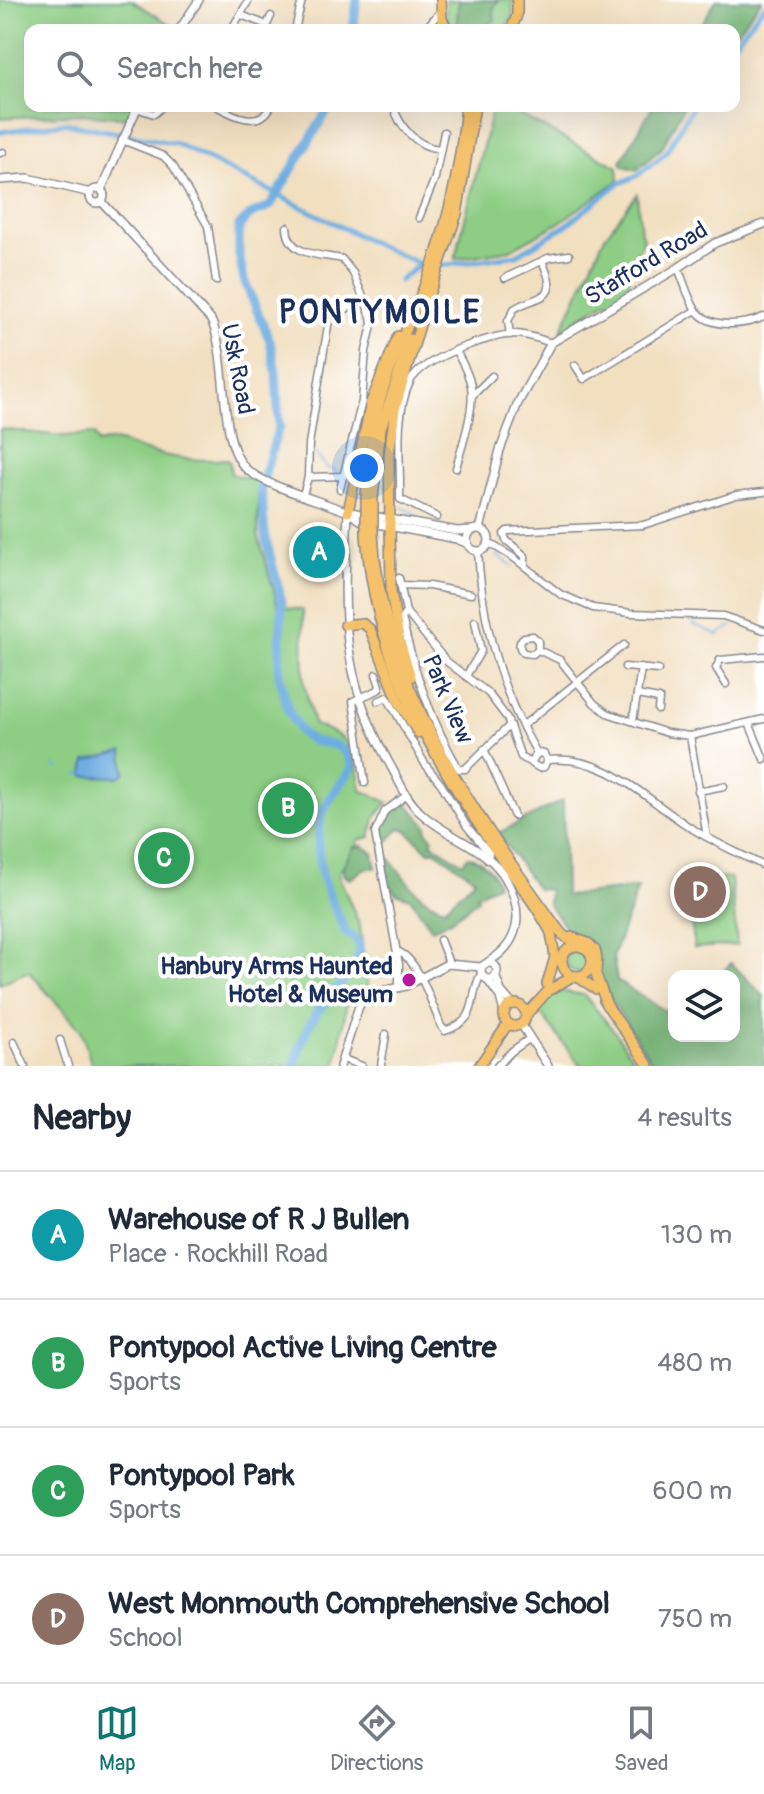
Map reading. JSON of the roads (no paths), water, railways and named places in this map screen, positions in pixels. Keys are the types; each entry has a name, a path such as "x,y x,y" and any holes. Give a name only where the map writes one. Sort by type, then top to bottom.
{"main road":[{"path":"514,24 519,1"},
{"path":"440,4 446,24"},
{"path":"439,257 456,180 465,112"},
{"path":"370,498 381,428 401,361 463,188 474,112"},
{"path":"348,512 371,402 390,353 429,284"},
{"path":"425,720 394,614 389,565 389,455 395,409 429,284"},
{"path":"416,307 382,395 370,451 371,588 386,647 401,686 433,750 487,837 563,936 590,953 590,969 596,989 649,1066"},
{"path":"370,534 390,637 425,720 475,806 545,914 557,937 567,973 596,989"},
{"path":"345,625 362,623 370,629 399,702 423,741 433,750"},
{"path":"545,914 555,950 547,984"},
{"path":"545,914 570,936 588,943 595,950 596,974 607,1006"},
{"path":"508,1024 504,1012 547,984 568,949 575,945"},
{"path":"479,1066 508,1024 523,1020 548,991 590,969"},
{"path":"516,1005 524,1009 523,1020"}],"street":[{"path":"183,24 199,0"},
{"path":"235,24 249,0"},
{"path":"296,24 302,0"},
{"path":"428,24 440,4"},
{"path":"241,15 264,24"},
{"path":"267,24 271,16"},
{"path":"101,190 135,112"},
{"path":"228,112 255,120 268,112"},
{"path":"396,112 412,137 433,149 440,149"},
{"path":"419,218 435,178 444,132"},
{"path":"122,140 163,156 173,166 208,226 216,281"},
{"name":"Usk Road","path":"0,180 28,178 91,193 94,203 102,202 211,320 218,345 234,454 248,471 348,512 390,522"},
{"path":"91,193 101,190"},
{"path":"101,190 105,195 102,202"},
{"name":"Stafford Road","path":"551,343 715,243 764,224"},
{"path":"287,227 287,236 294,246 306,254 342,259 365,298 372,325 366,351 362,401 340,489"},
{"path":"557,247 558,256"},
{"path":"505,278 517,277 542,261 569,255"},
{"path":"510,335 508,321 514,309 538,300 547,290 548,275 542,261"},
{"path":"678,268 696,310 707,319 745,324 764,317"},
{"path":"303,495 329,319 365,298"},
{"path":"575,365 584,379 696,310"},
{"path":"390,522 444,529 476,529 487,533 489,543 486,548 478,551 471,549 467,537 476,529 518,403 551,343 522,334 476,342 420,370 411,380 401,430 400,499 397,509"},
{"path":"456,351 468,375 472,396 456,468"},
{"path":"472,396 492,376"},
{"path":"308,477 344,476"},
{"path":"525,566 525,556 506,540 504,534 507,531 643,525 736,495 764,492"},
{"path":"400,499 433,516"},
{"path":"348,512 343,577 345,625 358,698 377,742 411,804 433,824 488,860 506,879 513,898 516,935 476,984 473,1009 468,1018 456,1026 443,1030 421,977 405,955 397,951"},
{"path":"390,522 468,544"},
{"path":"489,543 560,594 593,608 631,613 723,616 764,630"},
{"path":"478,551 481,591 494,654 510,701 537,753"},
{"name":"Park View","path":"471,594 400,582 406,612 402,618 419,685 447,748 462,770 510,725"},
{"path":"406,612 446,661 488,693 510,725 521,757 539,768 542,777"},
{"path":"466,676 481,651 475,621"},
{"path":"522,726 624,645"},
{"path":"538,650 560,660 599,708 667,733 690,736 764,719"},
{"path":"726,684 716,668 720,660 747,655 764,656"},
{"path":"625,667 658,670"},
{"path":"633,721 641,668"},
{"path":"365,783 353,701 378,690 380,686 376,674"},
{"path":"637,695 659,699 658,710"},
{"path":"378,701 387,697 425,764 489,853 488,860"},
{"path":"749,723 764,759"},
{"path":"690,736 707,837"},
{"path":"484,749 514,816"},
{"path":"532,762 537,753"},
{"path":"537,753 544,754 547,760 544,767 539,768"},
{"path":"547,760 571,760 610,771 707,837 764,866"},
{"path":"698,791 724,786"},
{"path":"399,988 397,951 375,833 385,811 407,795"},
{"path":"440,940 449,963"},
{"path":"502,954 496,971 501,991 516,1005"},
{"path":"362,1066 342,1062 359,1006 365,997 377,991 399,988 449,963 466,964 484,972 496,971"},
{"path":"484,972 496,971"},
{"path":"484,972 500,997 504,1012"},
{"path":"523,1020 525,1042 548,1066"},
{"path":"381,1066 386,1034"},
{"path":"60,1040 68,1066"},
{"path":"14,1042 25,1066"},
{"path":"497,1066 525,1042"}],"water":[{"path":"123,751 125,773 118,777 84,776 86,761"}],"waterway":[{"path":"354,24 357,0"},
{"path":"740,36 764,6"},
{"path":"294,1066 309,1026 350,972 359,949 357,940 347,934 333,906 323,877 318,847 324,809 352,768 346,752 335,745 313,741 301,733 288,710 279,674 282,602 265,535 261,487 279,426 276,371 270,341 244,280 239,254 239,226 250,215 270,206 326,112"},
{"path":"0,132 65,123 177,144 377,245 420,264 448,265 517,255 565,226 618,184 638,175 665,154 690,112"},
{"path":"399,281 419,265"},
{"path":"279,426 284,428"},
{"path":"315,453 326,467 337,471"},
{"path":"402,507 420,517"},
{"path":"496,555 513,566"},
{"path":"693,624 718,635 732,626"},
{"path":"54,765 59,769"},
{"path":"78,774 84,774"}],"place":[{"name":"Warehouse of R J Bullen","path":"319,552"},
{"name":"Pontypool Active Living Centre","path":"288,808"},
{"name":"Pontypool Park","path":"164,858"},
{"name":"West Monmouth Comprehensive School","path":"700,892"},
{"name":"Hanbury Arms Haunted Hotel & Museum","path":"409,980"}],"district":[{"name":"PONTYMOILE","path":"380,312"}]}
